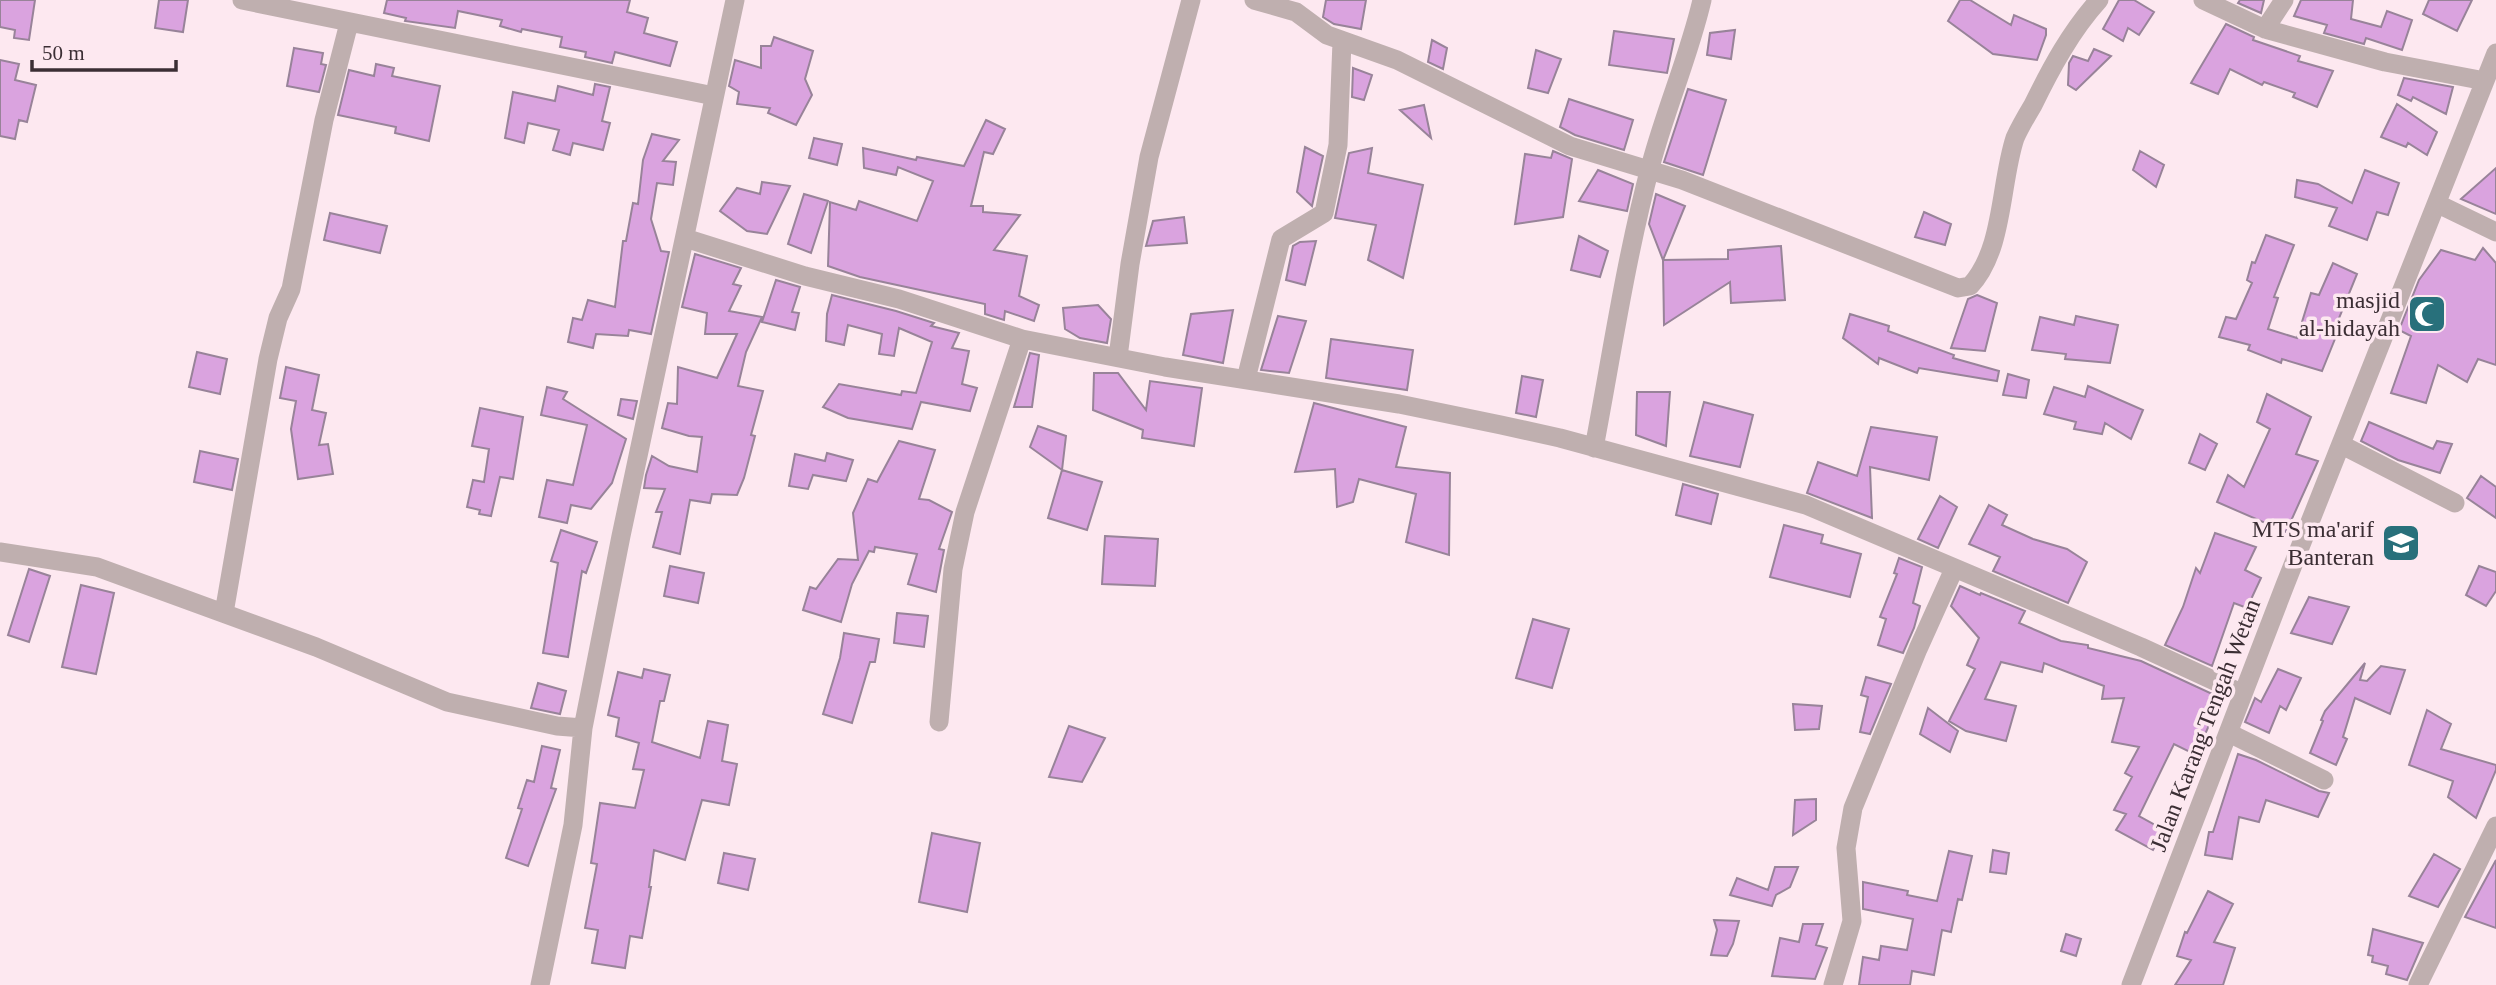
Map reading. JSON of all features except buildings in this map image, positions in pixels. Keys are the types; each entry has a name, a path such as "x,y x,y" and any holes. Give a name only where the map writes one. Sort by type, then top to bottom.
{"street":[{"path":"242,0 714,96"},
{"path":"541,985 573,825 583,728 735,0"},
{"path":"1118,357 1130,264 1149,157 1191,0"},
{"path":"1254,0 1296,12 1327,35 1396,60 1570,146 1682,180 1958,288 1970,286 1979,277 1996,232 2015,138 2054,63 2099,0"},
{"path":"1594,448 1638,215 1649,170 1692,42 1702,0"},
{"path":"2203,0 2265,29 2385,62 2485,81"},
{"path":"2265,29 2284,0"},
{"path":"224,613 268,359 278,318 291,289 324,120 349,23"},
{"path":"1246,379 1281,239 1324,214 1338,145 1342,41"},
{"name":"Jalan Karang Tengah Wetan","path":"2131,985 2496,53"},
{"path":"2438,204 2496,232"},
{"path":"685,238 805,276 899,299 1022,339 1399,404 1594,448 1806,505 2141,647 2243,694"},
{"path":"939,722 953,569 965,512 1022,339"},
{"path":"2342,444 2455,503"},
{"path":"0,552 97,567 316,646 447,702 556,726 583,728"},
{"path":"1833,985 1852,921 1846,848 1853,808 1954,569"},
{"path":"2229,733 2324,780"},
{"path":"2418,985 2496,826"}],"place":[{"name":"masjid al-hidayah","path":"2427,314"},
{"name":"MTS ma'arif Banteran","path":"2401,543"}]}
